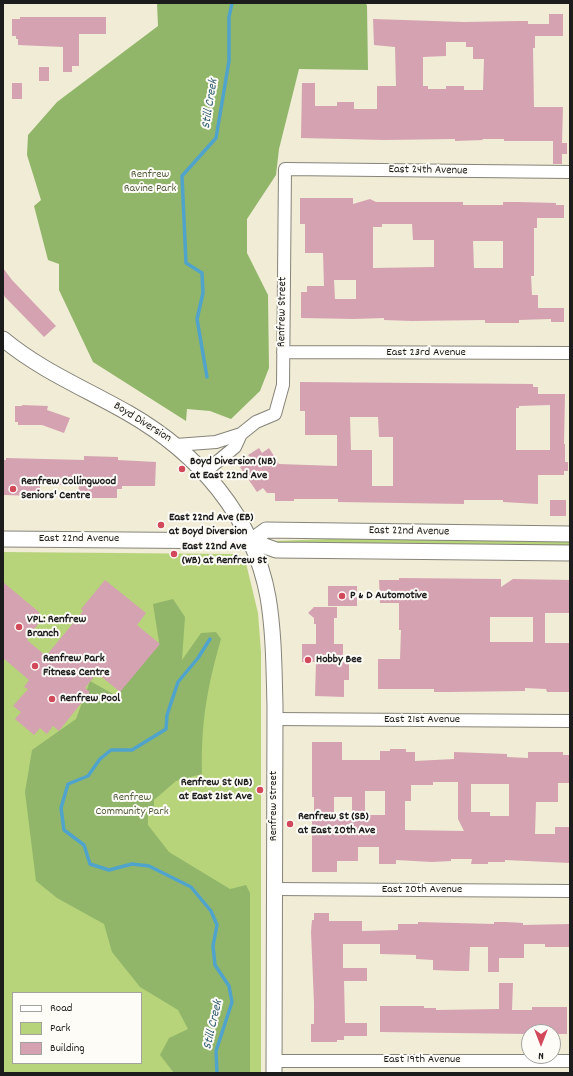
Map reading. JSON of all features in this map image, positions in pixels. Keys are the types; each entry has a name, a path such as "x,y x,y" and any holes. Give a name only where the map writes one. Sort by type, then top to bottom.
{"street":[{"name":"East 24th Avenue","path":"285,169 570,172"},
{"name":"Renfrew Street","path":"176,445 216,442 241,434 256,422 275,414 283,385 285,169"},
{"name":"Boyd Diversion","path":"3,339 29,358 145,423 176,445 205,472 234,509 251,541"},
{"name":"East 23rd Avenue","path":"283,352 570,353"},
{"name":"Renfrew Street","path":"205,472 235,447 241,434"},
{"name":"East 22nd Avenue","path":"251,541 266,530 570,534"},
{"name":"East 22nd Avenue","path":"3,539 251,541 276,550 570,553"},
{"name":"Renfrew Street","path":"251,541 260,564 272,623 274,719 274,1067"},
{"name":"East 21st Avenue","path":"274,719 570,721"},
{"name":"East 20th Avenue","path":"274,889 570,891"},
{"name":"East 19th Avenue","path":"274,1067 570,1061"}],"green space":[{"name":"Renfrew Ravine Park","path":"157,3 366,3 367,6 368,70 299,69 279,149 276,175 247,219 247,253 268,295 269,368 260,391 231,419 210,411 187,409 186,421 93,362 59,290 59,264 48,260 34,206 41,200 27,155 28,135 57,102 158,26"},
{"path":"358,538 570,541 570,548 281,543 275,541"},
{"name":"Renfrew Community Park","path":"3,552 238,554 245,559 258,613 261,652 261,1073 3,1073"},
{"path":"173,599 185,617 182,660 201,633 216,632 221,639 212,673 206,705 202,774 176,781 154,800 154,812 148,816 148,825 169,852 230,889 246,885 250,893 250,1073 174,1073 160,1055 169,1038 188,1029 178,1010 140,987 112,952 104,924 57,898 36,881 25,792 32,750 76,719 90,681 115,695 159,642 153,604"}],"building":[{"path":"549,14 563,14 563,36 535,36 535,48 533,48 534,107 563,107 562,143 567,143 567,154 562,154 562,164 553,164 553,141 504,141 504,139 455,141 455,139 384,140 301,138 302,83 315,83 315,106 337,106 337,102 354,102 354,109 377,109 377,86 396,86 395,47 374,45 373,19 464,22 528,21 528,24 549,24","holes":["446,42 466,42 466,47 473,47 473,59 484,59 483,90 464,90 464,86 446,86 446,89 428,89 428,86 423,86 423,57 446,56"]},
{"path":"20,17 106,17 106,34 79,34 79,66 72,66 72,72 63,72 63,47 18,45 18,39 16,39 16,36 12,36 12,19 20,19"},
{"path":"39,67 49,67 49,81 39,81"},
{"path":"12,83 22,83 22,99 12,99"},
{"path":"300,198 353,198 353,204 370,199 376,202 463,202 463,205 503,205 503,202 519,202 556,203 556,205 564,205 564,218 537,218 537,228 534,228 534,276 531,276 532,295 538,295 538,308 564,308 564,322 551,322 551,319 519,320 519,323 485,323 485,320 412,321 384,320 384,318 301,318 301,292 307,292 307,286 324,286 323,253 305,253 305,224 300,224","holes":["382,224 412,224 413,240 434,240 434,267 373,268 373,227 382,227","473,241 503,241 503,268 474,268","334,280 356,280 356,299 335,299"]},
{"path":"3,268 12,280 56,326 44,337 5,297 3,293"},
{"path":"300,382 533,384 533,387 538,387 538,394 565,394 564,444 565,462 568,462 568,471 564,471 564,475 538,475 538,504 503,502 503,500 464,500 464,504 338,502 338,499 294,499 294,501 275,501 275,493 267,493 263,488 257,492 240,467 244,465 242,462 250,457 248,455 259,448 262,453 269,448 279,464 337,466 337,435 305,435 305,411 300,411","holes":["550,405 550,450 516,450 516,408 519,408 519,406","350,417 378,417 379,437 393,437 393,486 372,486 372,450 351,450"]},
{"path":"15,406 48,406 47,410 70,418 64,433 42,425 18,425 18,422 15,422"},
{"path":"84,456 118,457 118,460 156,462 155,486 122,486 122,489 117,489 117,498 78,498 79,485 40,485 40,496 3,495 3,460 6,460 6,458 84,460"},
{"path":"550,500 566,500 566,516 550,516"},
{"path":"399,578 501,579 501,587 513,579 570,580 570,613 545,613 545,643 570,643 570,692 547,692 546,689 525,688 525,691 450,692 434,692 434,689 378,689 378,659 400,659 401,630 399,630 399,603 380,603 379,580 399,580","holes":["490,617 533,617 533,642 490,642"]},
{"path":"105,580 146,613 137,625 160,644 120,692 97,673 85,688 90,692 59,731 53,726 47,734 40,728 34,735 15,719 21,712 13,706 28,689 24,687 29,680 3,658 3,582 40,613 34,616 40,621 27,640 46,656 83,611 81,609"},
{"name":"P & D Automotive","path":"328,586 357,586 357,606 328,606"},
{"path":"314,607 337,607 337,618 334,618 334,644 343,644 343,662 349,662 349,680 344,680 344,697 315,696 316,662 302,662 302,644 316,644 316,624 314,624 314,618 308,613"},
{"path":"312,742 342,742 342,760 380,760 380,751 390,751 390,749 406,749 406,752 415,752 415,761 454,759 454,752 507,754 507,757 528,758 528,752 563,752 563,755 570,755 570,783 558,783 558,802 536,802 535,834 555,834 555,827 570,827 570,863 505,860 505,862 488,862 488,864 471,864 472,859 451,859 451,861 432,862 396,860 396,864 379,864 379,847 358,847 358,861 337,861 337,872 312,872 312,817 314,817 314,797 312,797","holes":["433,782 458,782 458,819 464,831 405,830 405,801 411,801 411,785 433,785","471,784 509,784 509,816 490,816 490,812 471,812","365,791 385,791 385,815 365,815","334,797 352,797 352,817 334,817"]},
{"path":"314,913 329,913 329,921 362,921 362,931 398,930 398,924 418,924 418,922 494,924 494,922 506,922 523,923 523,925 570,924 570,947 545,947 545,944 524,944 524,958 499,958 499,972 488,972 488,947 470,947 469,971 457,971 433,970 433,960 416,959 416,955 380,954 380,944 343,944 343,968 367,968 367,981 344,981 345,1023 367,1023 367,1036 344,1036 344,1040 337,1040 337,1042 311,1042 311,1024 314,1024 311,932"},
{"path":"499,983 513,983 512,1010 532,1010 532,1007 567,1007 567,1034 561,1034 561,1024 521,1024 521,1034 380,1032 380,1006 424,1006 424,1008 436,1008 436,1010 499,1009"}],"waterway":[{"name":"Still Creek","path":"207,377 197,319 203,293 202,273 186,263 182,176 216,138 229,61 229,17 232,3"},
{"name":"Still Creek","path":"210,639 198,658 178,682 167,715 166,729 132,750 111,750 100,759 88,776 68,784 61,808 64,830 84,845 90,864 109,870 132,864 149,866 191,887 211,911 217,925 213,946 215,965 229,986 232,1002 216,1051 217,1073"}],"place":[{"name":"Boyd Diversion (NB) at East 22nd Ave","path":"182,469"},
{"name":"Renfrew Collingwood Seniors' Centre","path":"13,489"},
{"name":"East 22nd Ave (EB) at Boyd Diversion","path":"161,525"},
{"name":"East 22nd Ave (WB) at Renfrew St","path":"174,554"},
{"name":"P & D Automotive","path":"342,596"},
{"name":"VPL: Renfrew Branch","path":"19,627"},
{"name":"Hobby Bee","path":"308,660"},
{"name":"Renfrew Park Fitness Centre","path":"35,666"},
{"name":"Renfrew Pool","path":"52,699"},
{"name":"Renfrew St (NB) at East 21st Ave","path":"260,790"},
{"name":"Renfrew St (SB) at East 20th Ave","path":"290,824"}]}
